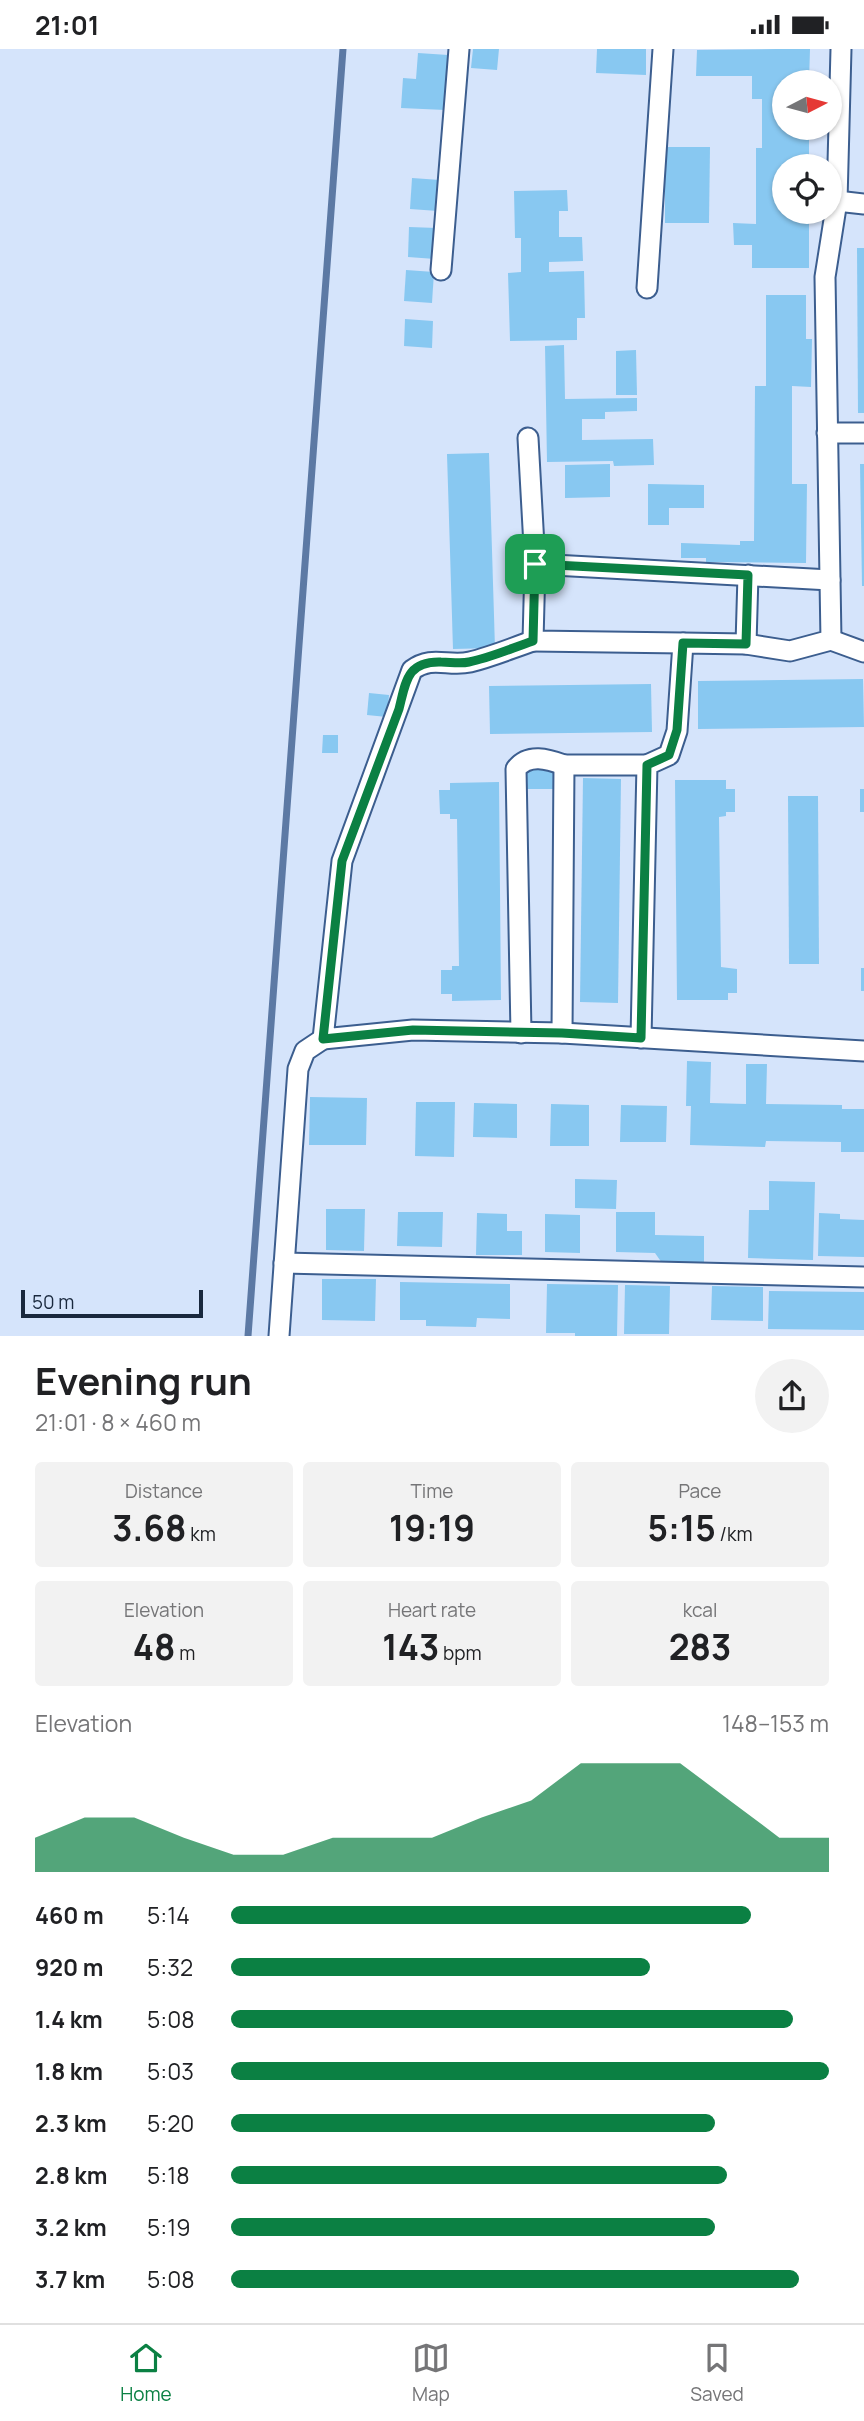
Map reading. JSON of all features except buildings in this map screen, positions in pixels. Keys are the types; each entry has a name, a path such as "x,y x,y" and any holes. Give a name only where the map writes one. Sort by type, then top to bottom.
{"street":[{"path":"441,270 459,49"},
{"path":"647,288 663,49"},
{"path":"838,154 841,49"},
{"path":"842,202 864,204"},
{"path":"831,640 825,277 833,224"},
{"path":"827,433 864,433"},
{"path":"528,438 535,564 533,641"},
{"path":"535,564 830,580"},
{"path":"746,644 748,575"},
{"path":"323,1039 342,861 412,670 421,664 433,662 467,663 533,641 746,644 790,651 831,640 864,652"},
{"path":"521,1033 516,769 521,762 529,759 548,759 564,765 647,765 669,755 677,730 683,643"},
{"path":"562,1033 564,765"},
{"path":"641,1038 647,765"},
{"path":"279,1336 298,1069 305,1051 323,1039 413,1030 562,1033 864,1051"},
{"path":"284,1263 864,1277"}],"waterway":[{"path":"248,1336 343,49"}],"route":[{"path":"535,564 748,575 746,644 683,643 677,730 669,755 647,765 641,1038 562,1033 413,1030 323,1039 342,861 399,709 405,684 412,670 421,664 467,663 533,641 535,564"}]}
